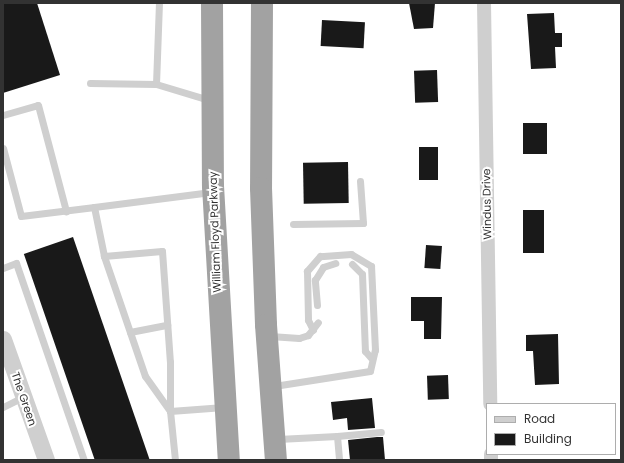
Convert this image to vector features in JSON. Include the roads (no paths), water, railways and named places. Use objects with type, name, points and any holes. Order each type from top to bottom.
[{"type":"highway","name":"William Floyd Parkway","points":[[212,3],[213,192],[224,408],[229,460]]},
{"type":"highway","points":[[262,3],[262,188],[268,336],[275,449]]},
{"type":"street","name":"Windus Drive","points":[[484,3],[490,403]]},
{"type":"street","name":"The Green","points":[[3,339],[46,460]]},
{"type":"lane","points":[[156,84],[158,3]]},
{"type":"lane","points":[[90,83],[156,84],[212,100]]},
{"type":"lane","points":[[3,115],[38,105],[66,211]]},
{"type":"lane","points":[[3,148],[21,216],[213,192]]},
{"type":"lane","points":[[294,224],[363,223],[360,181]]},
{"type":"lane","points":[[94,207],[104,256],[145,376],[170,411]]},
{"type":"lane","points":[[104,256],[162,251],[167,325],[170,411],[175,460]]},
{"type":"lane","points":[[271,387],[370,371],[371,358],[375,350],[371,266],[351,254],[320,256],[307,271],[308,320],[313,330]]},
{"type":"lane","points":[[3,268],[16,263],[84,460]]},
{"type":"lane","points":[[317,305],[315,280],[323,267],[335,263]]},
{"type":"lane","points":[[352,264],[362,274],[365,351],[371,358]]},
{"type":"lane","points":[[268,336],[299,338],[313,330],[318,322]]},
{"type":"lane","points":[[130,332],[167,325]]},
{"type":"lane","points":[[3,407],[23,397]]},
{"type":"lane","points":[[170,411],[224,408]]},
{"type":"lane","points":[[275,449],[337,436],[381,432]]},
{"type":"lane","points":[[337,436],[340,460]]}]
